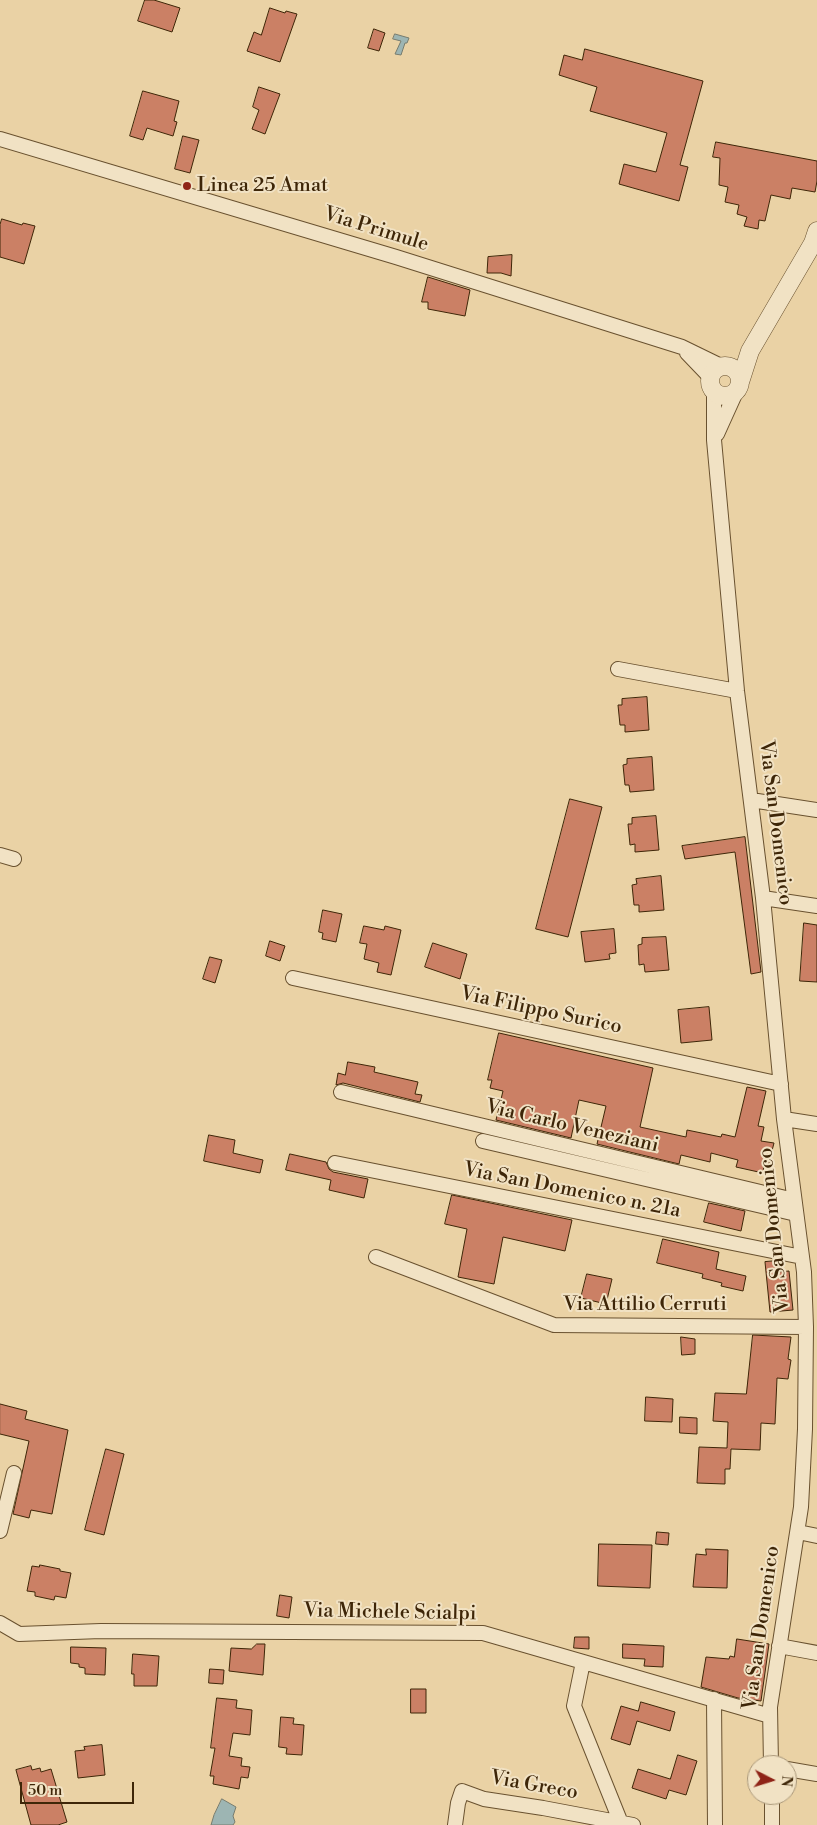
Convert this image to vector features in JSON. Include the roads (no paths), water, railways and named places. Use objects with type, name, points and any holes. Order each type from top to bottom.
[{"type":"street","name":"Via Primule","points":[[0,139],[396,257],[682,347],[718,375]]},
{"type":"street","name":"Via San Domenico","points":[[714,440],[738,387],[750,351],[813,243],[817,231]]},
{"type":"street","name":"Via San Domenico","points":[[750,351],[718,375],[714,440],[737,691],[763,898],[784,1119],[802,1257],[810,1273],[806,1327],[811,1404],[803,1458],[798,1532],[770,1707],[771,1755]]},
{"type":"street","points":[[735,369],[738,373],[738,387],[732,394],[723,396],[718,375],[735,369]]},
{"type":"street","points":[[618,669],[737,691]]},
{"type":"street","points":[[750,800],[817,810]]},
{"type":"street","points":[[0,855],[14,859]]},
{"type":"street","points":[[763,898],[817,906]]},
{"type":"street","name":"Via Filippo Surico","points":[[293,978],[781,1084]]},
{"type":"street","name":"Via Carlo Veneziani","points":[[340,1092],[795,1207]]},
{"type":"street","points":[[784,1119],[817,1124]]},
{"type":"street","points":[[483,1141],[795,1207]]},
{"type":"street","name":"Via San Domenico n. 21a","points":[[335,1163],[802,1257]]},
{"type":"street","name":"Via Attilio Cerruti","points":[[376,1257],[554,1325],[806,1327]]},
{"type":"street","points":[[0,1531],[14,1473]]},
{"type":"street","points":[[798,1532],[817,1536]]},
{"type":"street","name":"Via Michele Scialpi","points":[[0,1623],[19,1634],[101,1631],[483,1633],[770,1716]]},
{"type":"street","points":[[780,1646],[817,1652]]},
{"type":"street","points":[[584,1662],[574,1706],[627,1824]]},
{"type":"street","points":[[714,1699],[716,1825]]},
{"type":"street","points":[[797,1771],[817,1774]]},
{"type":"street","name":"Via Greco","points":[[455,1825],[462,1791],[484,1799],[627,1824]]},
{"type":"street","points":[[772,1805],[772,1825]]},
{"type":"water","points":[[395,34],[409,38],[401,55],[395,54],[401,41],[393,39]]},
{"type":"water","points":[[222,1799],[236,1807],[233,1816],[235,1822],[233,1825],[211,1825],[214,1815]]},
{"type":"place","name":"Linea 25 Amat","points":[[187,186]]}]
